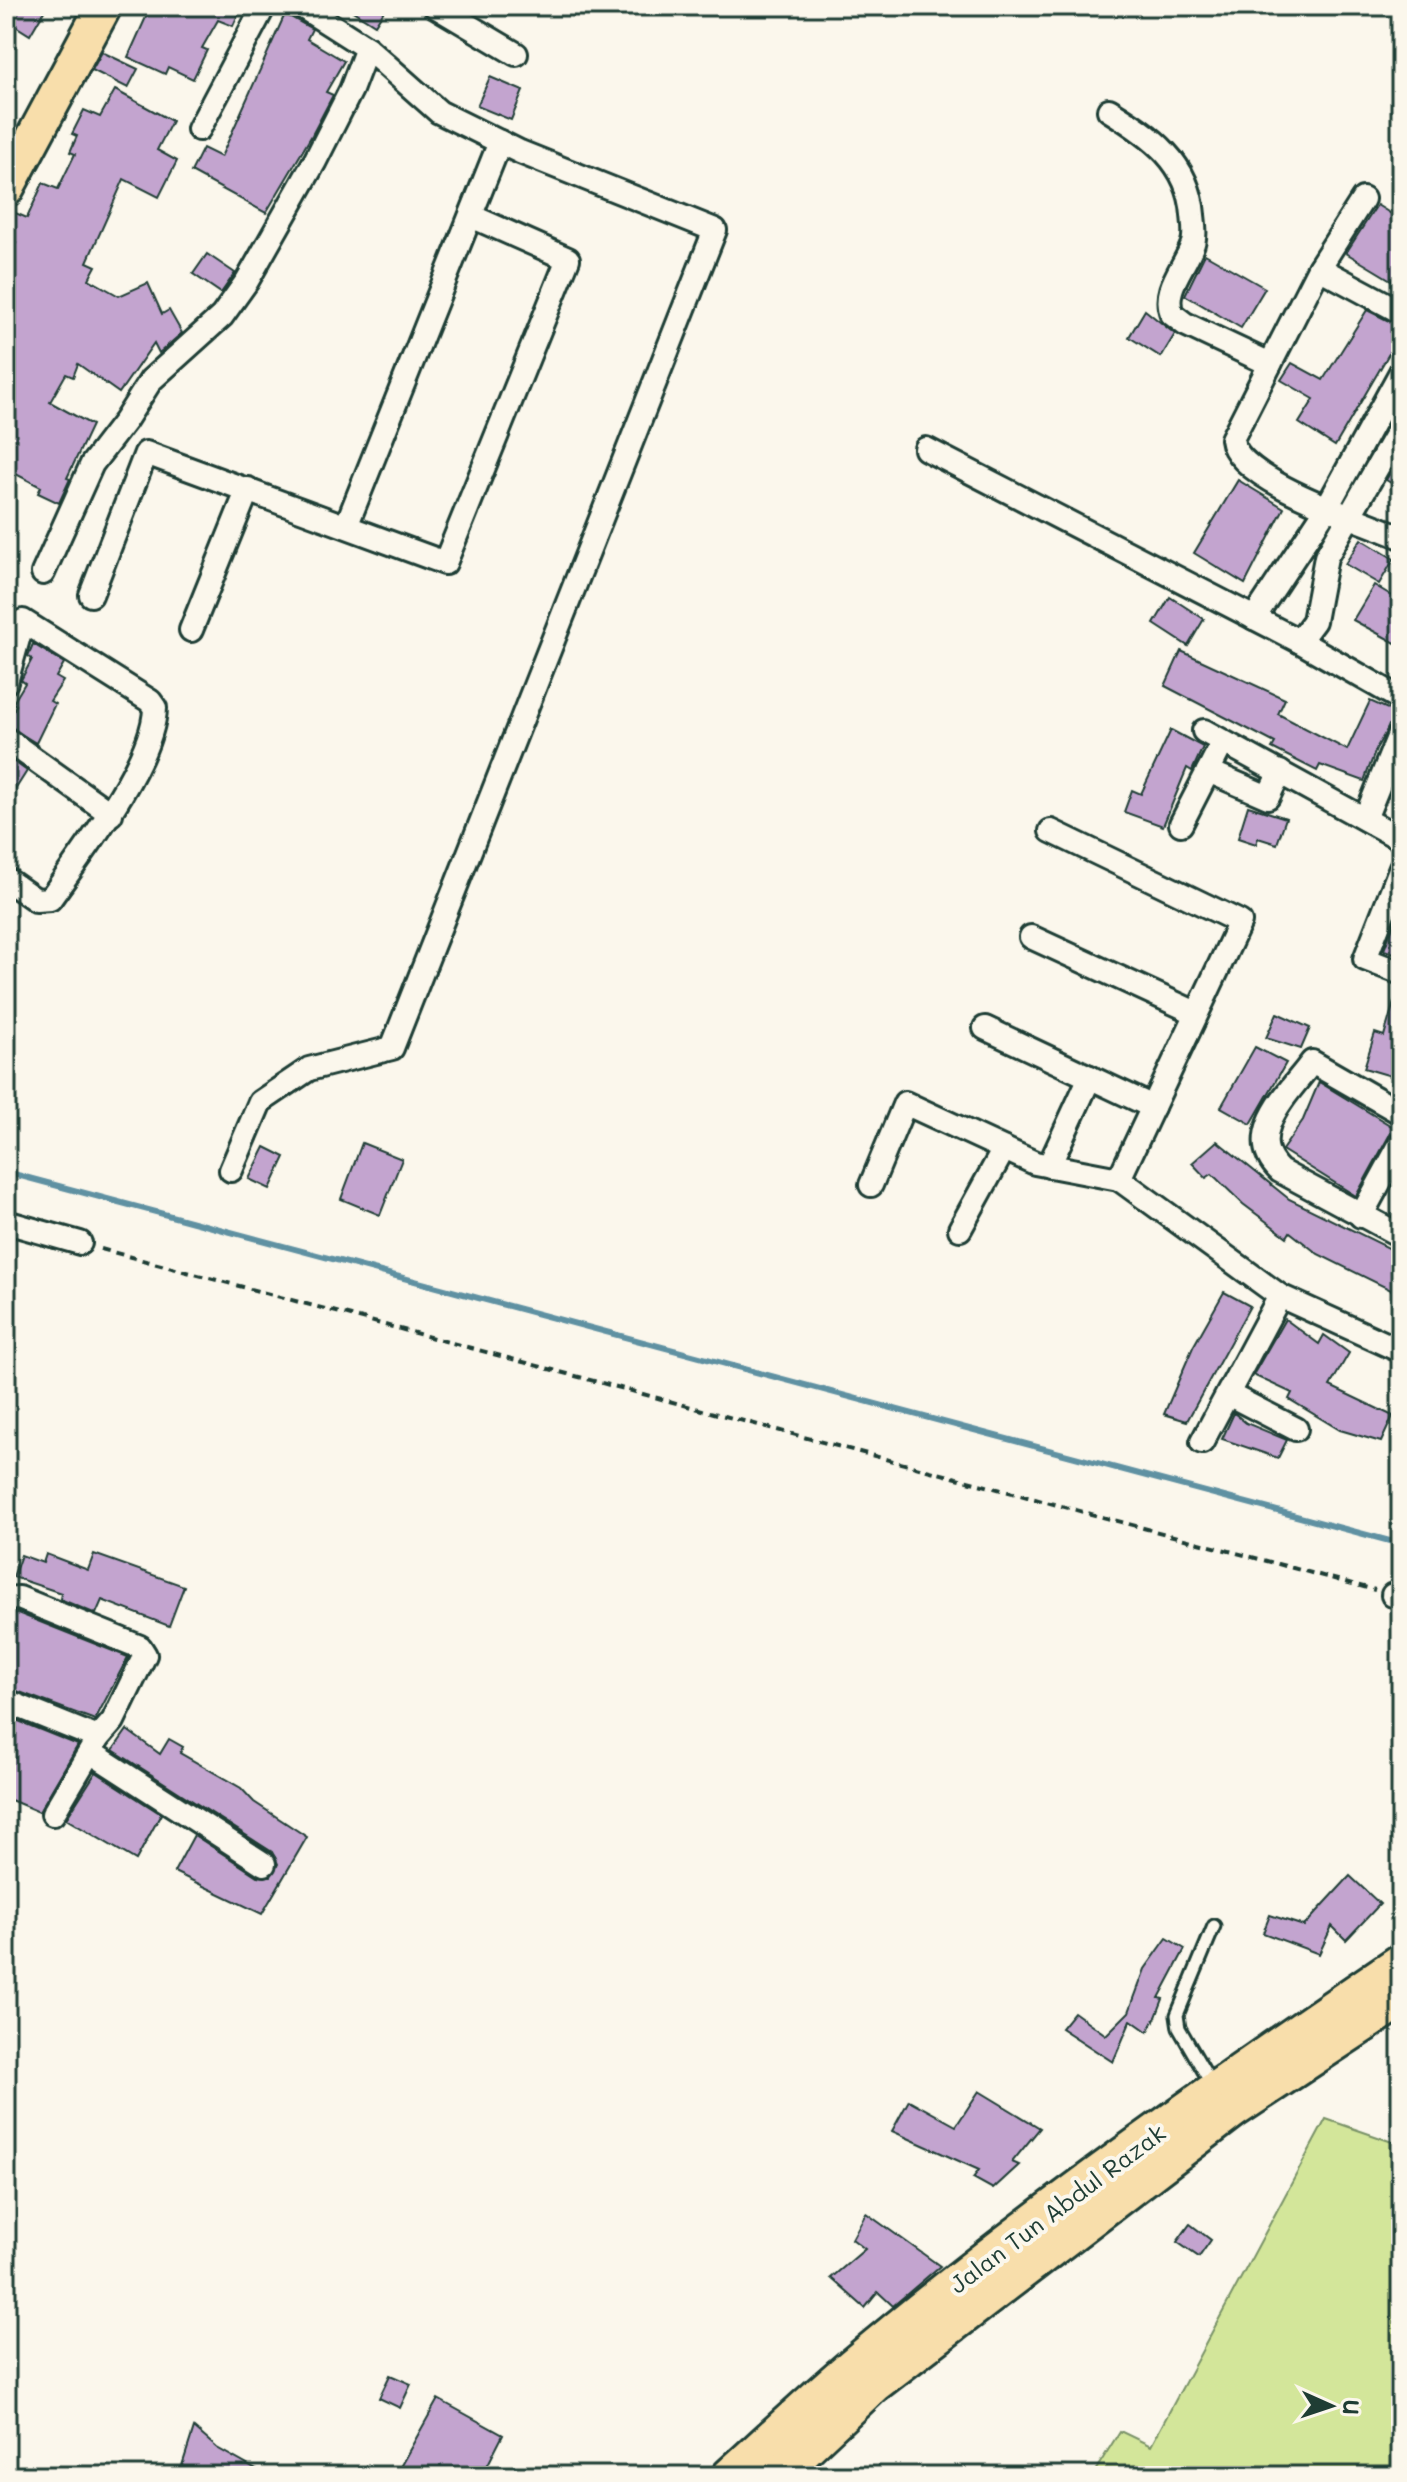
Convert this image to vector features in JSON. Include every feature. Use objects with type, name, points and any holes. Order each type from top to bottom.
[{"type":"main road","points":[[6,189],[104,6]]},
{"type":"main road","name":"Jalan Tun Abdul Razak","points":[[777,2476],[864,2374],[1076,2191],[1215,2089],[1401,1961]]},
{"type":"main road","name":"Jalan Tun Abdul Razak","points":[[729,2476],[864,2374],[1234,2110],[1401,2000]]},
{"type":"street","points":[[199,129],[264,6]]},
{"type":"street","points":[[231,1170],[260,1102],[309,1069],[392,1048],[715,230],[500,142],[439,112],[367,48],[301,6]]},
{"type":"street","points":[[442,8],[516,54]]},
{"type":"street","points":[[43,573],[92,464],[151,380],[222,316],[247,281],[315,161],[351,90],[367,48]]},
{"type":"street","points":[[1109,110],[1158,143],[1186,179],[1192,198],[1194,243],[1169,294],[1172,314],[1185,324],[1270,364]]},
{"type":"street","points":[[347,524],[500,142]]},
{"type":"street","points":[[1363,199],[1319,268],[1232,439],[1233,449],[1239,458],[1336,513],[1401,537]]},
{"type":"street","points":[[91,595],[146,453],[347,524],[445,563],[568,259],[471,216]]},
{"type":"street","points":[[1319,268],[1401,312]]},
{"type":"street","points":[[1299,641],[1314,621],[1336,513],[1401,372]]},
{"type":"street","points":[[1254,618],[1401,426]]},
{"type":"street","points":[[926,449],[1299,641],[1401,699]]},
{"type":"street","points":[[191,630],[248,489]]},
{"type":"street","points":[[6,682],[23,621],[150,701],[155,717],[136,766],[111,814],[48,901],[36,900],[6,879]]},
{"type":"street","points":[[1365,819],[1401,730]]},
{"type":"street","points":[[1181,824],[1208,771],[1214,736],[1401,839]]},
{"type":"street","points":[[6,739],[111,814]]},
{"type":"street","points":[[1208,771],[1268,797],[1280,772]]},
{"type":"street","points":[[1051,831],[1240,922],[1119,1179]]},
{"type":"street","points":[[1401,867],[1365,959],[1401,973]]},
{"type":"street","points":[[1031,937],[1196,1013]]},
{"type":"street","points":[[985,1028],[1153,1107]]},
{"type":"street","points":[[1401,1113],[1312,1062],[1265,1130],[1266,1153],[1280,1171],[1401,1236]]},
{"type":"street","points":[[1049,1166],[1090,1077]]},
{"type":"street","points":[[871,1185],[905,1103],[1004,1149],[1049,1166],[1119,1179],[1280,1296],[1401,1351]]},
{"type":"street","points":[[1361,1216],[1401,1143]]},
{"type":"street","points":[[960,1229],[1004,1149]]},
{"type":"street","points":[[6,1222],[80,1243]]},
{"type":"street","points":[[1202,1442],[1280,1296]]},
{"type":"street","points":[[1228,1394],[1296,1429]]},
{"type":"street","points":[[6,1599],[19,1598],[144,1651],[144,1660],[113,1721],[53,1814]]},
{"type":"street","points":[[6,1701],[95,1745],[264,1864]]},
{"type":"lane","points":[[1214,1926],[1177,2015],[1179,2028],[1215,2089]]},
{"type":"path","points":[[80,1243],[1397,1596]]},
{"type":"green space","points":[[1326,2119],[1401,2145],[1401,2476],[1092,2476],[1120,2431],[1151,2446]]},
{"type":"building","points":[[6,6],[47,6],[30,35],[6,20]]},
{"type":"building","points":[[151,6],[242,6],[233,26],[218,20],[202,48],[207,50],[193,79],[168,67],[165,74],[128,57]]},
{"type":"building","points":[[345,6],[387,6],[375,25]]},
{"type":"building","points":[[285,14],[312,29],[307,39],[344,61],[326,92],[333,95],[266,213],[191,172],[203,148],[221,157]]},
{"type":"building","points":[[102,52],[138,69],[128,88],[92,70]]},
{"type":"building","points":[[490,77],[523,91],[511,120],[477,106]]},
{"type":"building","points":[[115,90],[172,121],[157,150],[177,161],[159,197],[124,179],[87,262],[96,266],[89,279],[119,296],[148,283],[162,314],[169,310],[182,333],[159,353],[154,343],[119,393],[78,364],[73,377],[66,374],[50,402],[92,425],[59,503],[38,493],[41,487],[6,469],[6,256],[16,243],[6,238],[6,209],[27,218],[43,183],[58,189],[75,154],[70,152],[77,136],[72,134],[84,110],[100,117]]},
{"type":"building","points":[[1377,205],[1401,220],[1401,286],[1346,253]]},
{"type":"building","points":[[207,254],[235,273],[221,293],[193,274]]},
{"type":"building","points":[[1205,254],[1265,288],[1241,328],[1185,295]]},
{"type":"building","points":[[1145,310],[1175,334],[1161,357],[1129,337]]},
{"type":"building","points":[[1367,310],[1401,327],[1401,333],[1335,446],[1299,423],[1314,399],[1281,380],[1292,363],[1323,380]]},
{"type":"building","points":[[1401,454],[1401,489],[1386,480]]},
{"type":"building","points":[[1238,480],[1284,508],[1245,584],[1194,553]]},
{"type":"building","points":[[1361,539],[1394,559],[1379,584],[1345,564]]},
{"type":"building","points":[[1374,585],[1401,601],[1401,646],[1353,620]]},
{"type":"building","points":[[1170,597],[1204,619],[1188,646],[1154,624]]},
{"type":"building","points":[[33,644],[64,663],[56,677],[63,681],[50,701],[55,704],[36,743],[6,725],[16,705],[13,703],[25,683],[21,680],[32,659],[28,656]]},
{"type":"building","points":[[1181,651],[1285,699],[1278,714],[1347,750],[1370,701],[1397,713],[1377,747],[1364,781],[1320,765],[1317,771],[1272,748],[1275,743],[1165,686]]},
{"type":"building","points":[[1171,730],[1203,747],[1192,771],[1187,768],[1163,826],[1124,812],[1132,790],[1141,794]]},
{"type":"building","points":[[6,756],[27,771],[6,804]]},
{"type":"building","points":[[1248,806],[1286,818],[1277,844],[1258,838],[1256,844],[1238,838]]},
{"type":"building","points":[[1401,905],[1401,955],[1384,950]]},
{"type":"building","points":[[1397,992],[1401,993],[1401,1079],[1364,1068],[1375,1033],[1384,1036]]},
{"type":"building","points":[[1277,1013],[1310,1028],[1301,1049],[1266,1038]]},
{"type":"building","points":[[1255,1047],[1286,1063],[1251,1124],[1221,1107]]},
{"type":"building","points":[[1319,1082],[1398,1130],[1389,1136],[1356,1196],[1282,1150],[1303,1120]]},
{"type":"building","points":[[1217,1141],[1289,1199],[1401,1254],[1401,1295],[1318,1254],[1290,1232],[1287,1237],[1243,1204],[1212,1174],[1206,1178],[1192,1163]]},
{"type":"building","points":[[362,1143],[402,1159],[380,1215],[341,1199]]},
{"type":"building","points":[[265,1147],[285,1157],[270,1189],[249,1179]]},
{"type":"building","points":[[1224,1292],[1250,1306],[1187,1421],[1164,1414],[1193,1347]]},
{"type":"building","points":[[1285,1319],[1319,1344],[1324,1335],[1349,1353],[1330,1386],[1393,1416],[1381,1442],[1340,1430],[1289,1399],[1292,1393],[1253,1375]]},
{"type":"building","points":[[1234,1413],[1246,1423],[1287,1440],[1278,1458],[1222,1439]]},
{"type":"building","points":[[46,1554],[88,1570],[94,1554],[184,1586],[169,1626],[102,1600],[96,1614],[60,1599],[61,1593],[13,1577],[21,1555],[43,1563]]},
{"type":"building","points":[[15,1612],[128,1657],[95,1720],[6,1687],[6,1637]]},
{"type":"building","points":[[6,1716],[78,1745],[39,1812],[6,1798]]},
{"type":"building","points":[[127,1730],[160,1754],[169,1739],[183,1747],[180,1753],[241,1788],[254,1802],[307,1837],[262,1914],[174,1872],[194,1835],[257,1876],[271,1876],[278,1864],[272,1852],[113,1750]]},
{"type":"building","points":[[96,1772],[161,1814],[136,1860],[66,1819]]},
{"type":"building","points":[[1350,1876],[1380,1904],[1346,1940],[1332,1926],[1319,1954],[1263,1933],[1270,1915],[1304,1926]]},
{"type":"building","points":[[1167,1938],[1185,1949],[1159,1998],[1163,1999],[1156,2017],[1148,2032],[1131,2020],[1113,2062],[1061,2028],[1074,2012],[1106,2035],[1129,2012],[1145,1969]]},
{"type":"building","points":[[979,2091],[1040,2128],[1012,2162],[1019,2165],[993,2189],[973,2178],[979,2170],[892,2131],[909,2100],[956,2126]]},
{"type":"building","points":[[866,2213],[940,2266],[893,2306],[878,2292],[865,2308],[831,2278],[865,2249],[852,2239]]},
{"type":"building","points":[[1190,2224],[1211,2240],[1199,2257],[1177,2242]]},
{"type":"building","points":[[390,2375],[411,2384],[400,2408],[379,2398]]},
{"type":"building","points":[[438,2399],[503,2435],[482,2476],[395,2476]]},
{"type":"building","points":[[194,2428],[217,2448],[267,2476],[189,2476],[181,2469]]},
{"type":"waterway","points":[[6,1172],[1401,1544]]}]
